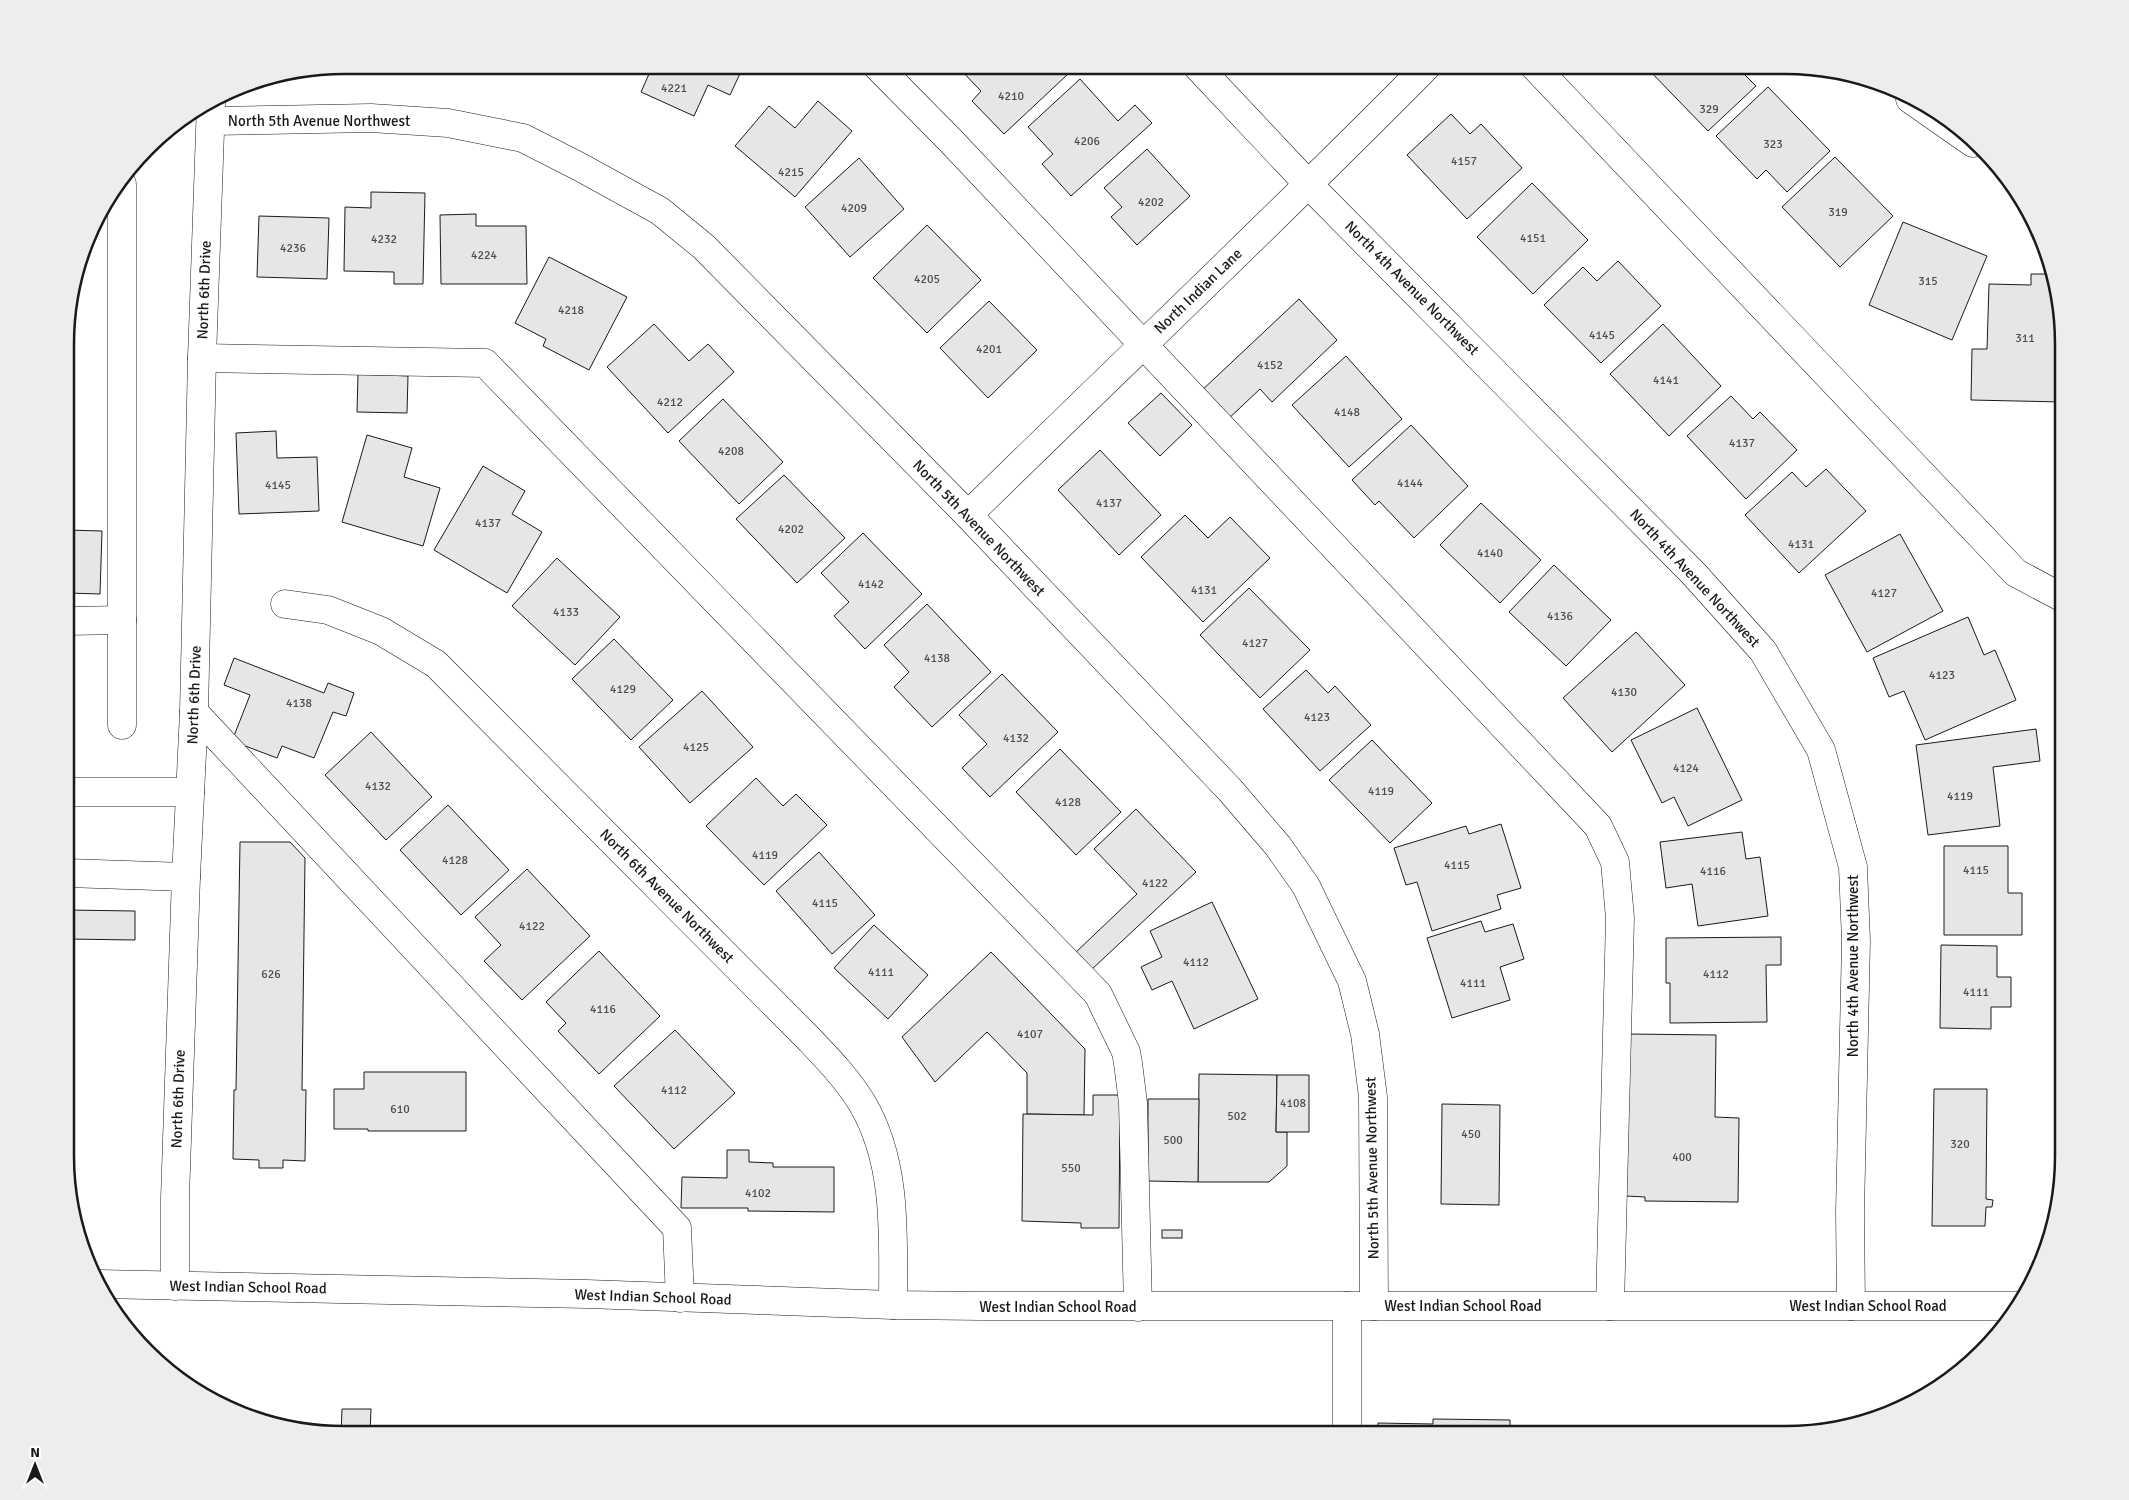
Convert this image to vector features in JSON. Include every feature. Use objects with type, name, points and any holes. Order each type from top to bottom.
[{"type":"street","points":[[885,74],[951,141],[1598,826],[1615,862],[1620,918],[1610,1306]]},
{"type":"street","name":"North 4th Avenue Northwest","points":[[1204,74],[1309,185],[1694,574],[1763,651],[1821,750],[1853,867],[1856,941],[1850,1212],[1851,1306]]},
{"type":"street","name":"North Indian Lane","points":[[968,515],[1142,344],[1309,185],[1419,74]]},
{"type":"street","points":[[1541,74],[2016,573],[2055,594]]},
{"type":"street","name":"North 6th Drive","points":[[175,1286],[175,1198],[186,877],[194,712],[202,358],[211,112]]},
{"type":"street","name":"North 5th Avenue Northwest","points":[[211,112],[448,123],[522,138],[580,167],[660,211],[704,247],[968,515],[1230,790],[1278,846],[1306,886],[1352,981],[1365,1034],[1372,1097],[1374,1306]]},
{"type":"street","points":[[122,190],[122,725]]},
{"type":"street","points":[[202,358],[486,363],[1098,994],[1126,1052],[1128,1063],[1133,1104],[1138,1307]]},
{"type":"street","name":"North 6th Avenue Northwest","points":[[285,604],[328,610],[381,631],[436,664],[838,1070],[862,1104],[883,1150],[893,1213],[893,1305]]},
{"type":"street","points":[[74,621],[122,620]]},
{"type":"street","points":[[194,712],[677,1228],[680,1298]]},
{"type":"street","points":[[74,792],[190,792]]},
{"type":"street","points":[[74,873],[186,877]]},
{"type":"street","name":"West Indian School Road","points":[[107,1284],[568,1294],[893,1305],[1138,1307],[2010,1306]]},
{"type":"street","points":[[1347,1306],[1347,1426]]},
{"type":"building","points":[[649,74],[740,74],[730,95],[708,85],[694,116],[641,92]]},
{"type":"building","points":[[965,74],[1068,74],[1004,134],[972,101],[981,91]]},
{"type":"building","points":[[1653,74],[1744,74],[1756,86],[1708,131]]},
{"type":"building","points":[[1080,79],[1118,121],[1135,105],[1152,123],[1071,196],[1042,164],[1053,154],[1028,127]]},
{"type":"building","points":[[1768,87],[1830,151],[1787,192],[1766,170],[1757,179],[1716,136]]},
{"type":"building","points":[[818,101],[852,131],[795,197],[735,146],[769,106],[795,128]]},
{"type":"building","points":[[1451,114],[1470,134],[1481,124],[1522,168],[1467,219],[1407,155]]},
{"type":"building","points":[[1147,149],[1190,196],[1137,245],[1111,217],[1122,207],[1104,188]]},
{"type":"building","points":[[1835,157],[1893,216],[1840,267],[1782,207]]},
{"type":"building","points":[[859,158],[904,209],[850,257],[805,207]]},
{"type":"building","points":[[1532,183],[1588,240],[1533,294],[1477,237]]},
{"type":"building","points":[[371,192],[425,193],[423,284],[394,284],[394,272],[344,271],[345,207],[371,208]]},
{"type":"building","points":[[476,214],[476,226],[526,226],[527,284],[441,284],[440,215]]},
{"type":"building","points":[[259,216],[329,218],[327,279],[257,277]]},
{"type":"building","points":[[1903,222],[1987,256],[1952,340],[1869,305]]},
{"type":"building","points":[[927,225],[981,280],[927,333],[873,278]]},
{"type":"building","points":[[549,257],[627,297],[589,370],[543,346],[546,339],[515,323]]},
{"type":"building","points":[[1618,261],[1661,306],[1601,363],[1544,305],[1583,267],[1597,281]]},
{"type":"building","points":[[2031,274],[2046,274],[2055,327],[2055,402],[1971,400],[1972,349],[1987,349],[1989,284],[2031,285]]},
{"type":"building","points":[[1299,299],[1337,340],[1272,402],[1260,389],[1225,422],[1199,393]]},
{"type":"building","points":[[989,301],[1037,350],[988,398],[940,348]]},
{"type":"building","points":[[654,324],[689,361],[708,344],[734,372],[668,433],[607,367]]},
{"type":"building","points":[[1663,324],[1721,386],[1669,436],[1610,374]]},
{"type":"building","points":[[1346,356],[1402,419],[1349,467],[1292,405]]},
{"type":"building","points":[[358,374],[408,376],[407,413],[357,412]]},
{"type":"building","points":[[1161,393],[1192,425],[1160,456],[1128,423]]},
{"type":"building","points":[[1731,396],[1753,419],[1760,412],[1797,450],[1746,499],[1687,436]]},
{"type":"building","points":[[723,399],[783,462],[739,504],[679,441]]},
{"type":"building","points":[[1411,425],[1468,486],[1414,538],[1379,501],[1375,505],[1352,480]]},
{"type":"building","points":[[276,431],[277,458],[317,457],[319,511],[239,514],[236,433]]},
{"type":"building","points":[[367,435],[412,448],[404,477],[440,488],[423,546],[342,522]]},
{"type":"building","points":[[1100,450],[1161,515],[1119,555],[1058,490]]},
{"type":"building","points":[[483,466],[525,491],[512,514],[542,532],[507,593],[434,550]]},
{"type":"building","points":[[1826,469],[1866,511],[1799,573],[1745,515],[1792,472],[1806,487]]},
{"type":"building","points":[[784,475],[845,538],[797,583],[736,519]]},
{"type":"building","points":[[1481,503],[1541,560],[1500,603],[1440,545]]},
{"type":"building","points":[[1185,515],[1208,538],[1230,517],[1270,558],[1203,622],[1141,557]]},
{"type":"building","points":[[74,530],[102,531],[100,594],[74,593]]},
{"type":"building","points":[[863,533],[922,594],[865,649],[834,616],[849,602],[821,573]]},
{"type":"building","points":[[1900,534],[1943,611],[1867,652],[1825,575]]},
{"type":"building","points":[[557,558],[620,617],[575,665],[512,606]]},
{"type":"building","points":[[1554,565],[1611,620],[1566,666],[1509,612]]},
{"type":"building","points":[[1249,588],[1310,650],[1260,698],[1200,635]]},
{"type":"building","points":[[927,604],[991,672],[932,727],[894,687],[909,672],[884,645]]},
{"type":"building","points":[[1968,617],[1984,655],[1995,650],[2016,700],[1925,740],[1904,691],[1889,697],[1873,658]]},
{"type":"building","points":[[1636,632],[1685,685],[1612,752],[1563,698]]},
{"type":"building","points":[[614,639],[673,700],[631,740],[572,679]]},
{"type":"building","points":[[234,658],[324,693],[328,683],[354,693],[346,716],[333,712],[314,758],[282,746],[277,758],[232,741],[250,695],[224,685]]},
{"type":"building","points":[[1306,670],[1328,693],[1335,686],[1371,725],[1320,771],[1263,709]]},
{"type":"building","points":[[1002,674],[1058,732],[990,797],[962,768],[987,744],[959,715]]},
{"type":"building","points":[[702,691],[753,747],[690,803],[639,747]]},
{"type":"building","points":[[1697,708],[1742,800],[1688,826],[1674,797],[1662,803],[1631,740]]},
{"type":"building","points":[[2036,729],[2040,761],[1993,767],[2000,826],[1928,835],[1916,745]]},
{"type":"building","points":[[371,732],[432,797],[386,840],[325,775]]},
{"type":"building","points":[[1372,740],[1432,803],[1390,843],[1329,780]]},
{"type":"building","points":[[1060,749],[1121,812],[1076,855],[1016,792]]},
{"type":"building","points":[[756,778],[783,806],[796,794],[827,825],[764,885],[706,826]]},
{"type":"building","points":[[448,805],[509,870],[461,915],[400,850]]},
{"type":"building","points":[[1136,809],[1196,872],[1090,971],[1074,954],[1137,894],[1094,849]]},
{"type":"building","points":[[1501,824],[1521,888],[1497,895],[1501,909],[1432,931],[1417,882],[1406,885],[1394,848],[1466,826],[1469,834]]},
{"type":"building","points":[[1742,832],[1746,859],[1760,857],[1768,916],[1698,926],[1692,884],[1666,888],[1660,842]]},
{"type":"building","points":[[240,842],[290,842],[305,858],[302,1090],[306,1090],[305,1161],[283,1160],[283,1168],[259,1168],[259,1160],[233,1159]]},
{"type":"building","points":[[1944,846],[2008,846],[2008,893],[2022,893],[2022,935],[1944,935]]},
{"type":"building","points":[[819,852],[875,915],[832,954],[776,891]]},
{"type":"building","points":[[527,869],[590,936],[522,1000],[484,961],[501,945],[475,917]]},
{"type":"building","points":[[1212,902],[1258,999],[1194,1029],[1172,981],[1152,990],[1141,967],[1162,957],[1150,931]]},
{"type":"building","points":[[74,910],[135,911],[135,940],[74,939]]},
{"type":"building","points":[[1481,921],[1485,932],[1513,924],[1524,959],[1500,967],[1510,1000],[1452,1018],[1427,938]]},
{"type":"building","points":[[874,925],[928,975],[888,1019],[834,968]]},
{"type":"building","points":[[1781,937],[1781,965],[1766,965],[1767,1022],[1670,1023],[1670,983],[1666,983],[1666,938]]},
{"type":"building","points":[[1941,945],[1997,946],[1997,977],[2011,977],[2011,1007],[1991,1007],[1991,1029],[1940,1028]]},
{"type":"building","points":[[599,951],[660,1016],[599,1074],[558,1031],[566,1023],[546,1002]]},
{"type":"building","points":[[991,952],[1085,1049],[1084,1115],[1027,1114],[1027,1073],[987,1032],[935,1082],[902,1037]]},
{"type":"building","points":[[675,1030],[735,1093],[674,1149],[614,1086]]},
{"type":"building","points":[[1628,1034],[1716,1035],[1715,1117],[1739,1118],[1738,1202],[1645,1201],[1645,1197],[1626,1196]]},
{"type":"building","points":[[364,1072],[466,1072],[466,1131],[334,1129],[334,1089],[364,1089]]},
{"type":"building","points":[[1199,1074],[1277,1075],[1276,1132],[1287,1132],[1287,1166],[1269,1182],[1198,1182]]},
{"type":"building","points":[[1277,1075],[1309,1075],[1309,1132],[1276,1132]]},
{"type":"building","points":[[1934,1089],[1987,1089],[1986,1199],[1993,1200],[1992,1207],[1986,1207],[1985,1226],[1932,1226]]},
{"type":"building","points":[[1093,1095],[1120,1095],[1119,1228],[1081,1228],[1081,1223],[1022,1221],[1023,1114],[1093,1115]]},
{"type":"building","points":[[1148,1099],[1199,1099],[1198,1182],[1148,1181]]},
{"type":"building","points":[[1442,1104],[1500,1105],[1499,1205],[1441,1204]]},
{"type":"building","points":[[727,1150],[749,1150],[749,1162],[773,1163],[773,1167],[834,1167],[834,1212],[748,1211],[748,1208],[681,1208],[682,1177],[727,1178]]},
{"type":"building","points":[[1162,1230],[1182,1230],[1182,1238],[1162,1238]]},
{"type":"building","points":[[342,1409],[371,1409],[370,1426],[341,1426]]},
{"type":"building","points":[[1433,1419],[1510,1420],[1510,1426],[1378,1426],[1378,1423],[1433,1424]]}]
